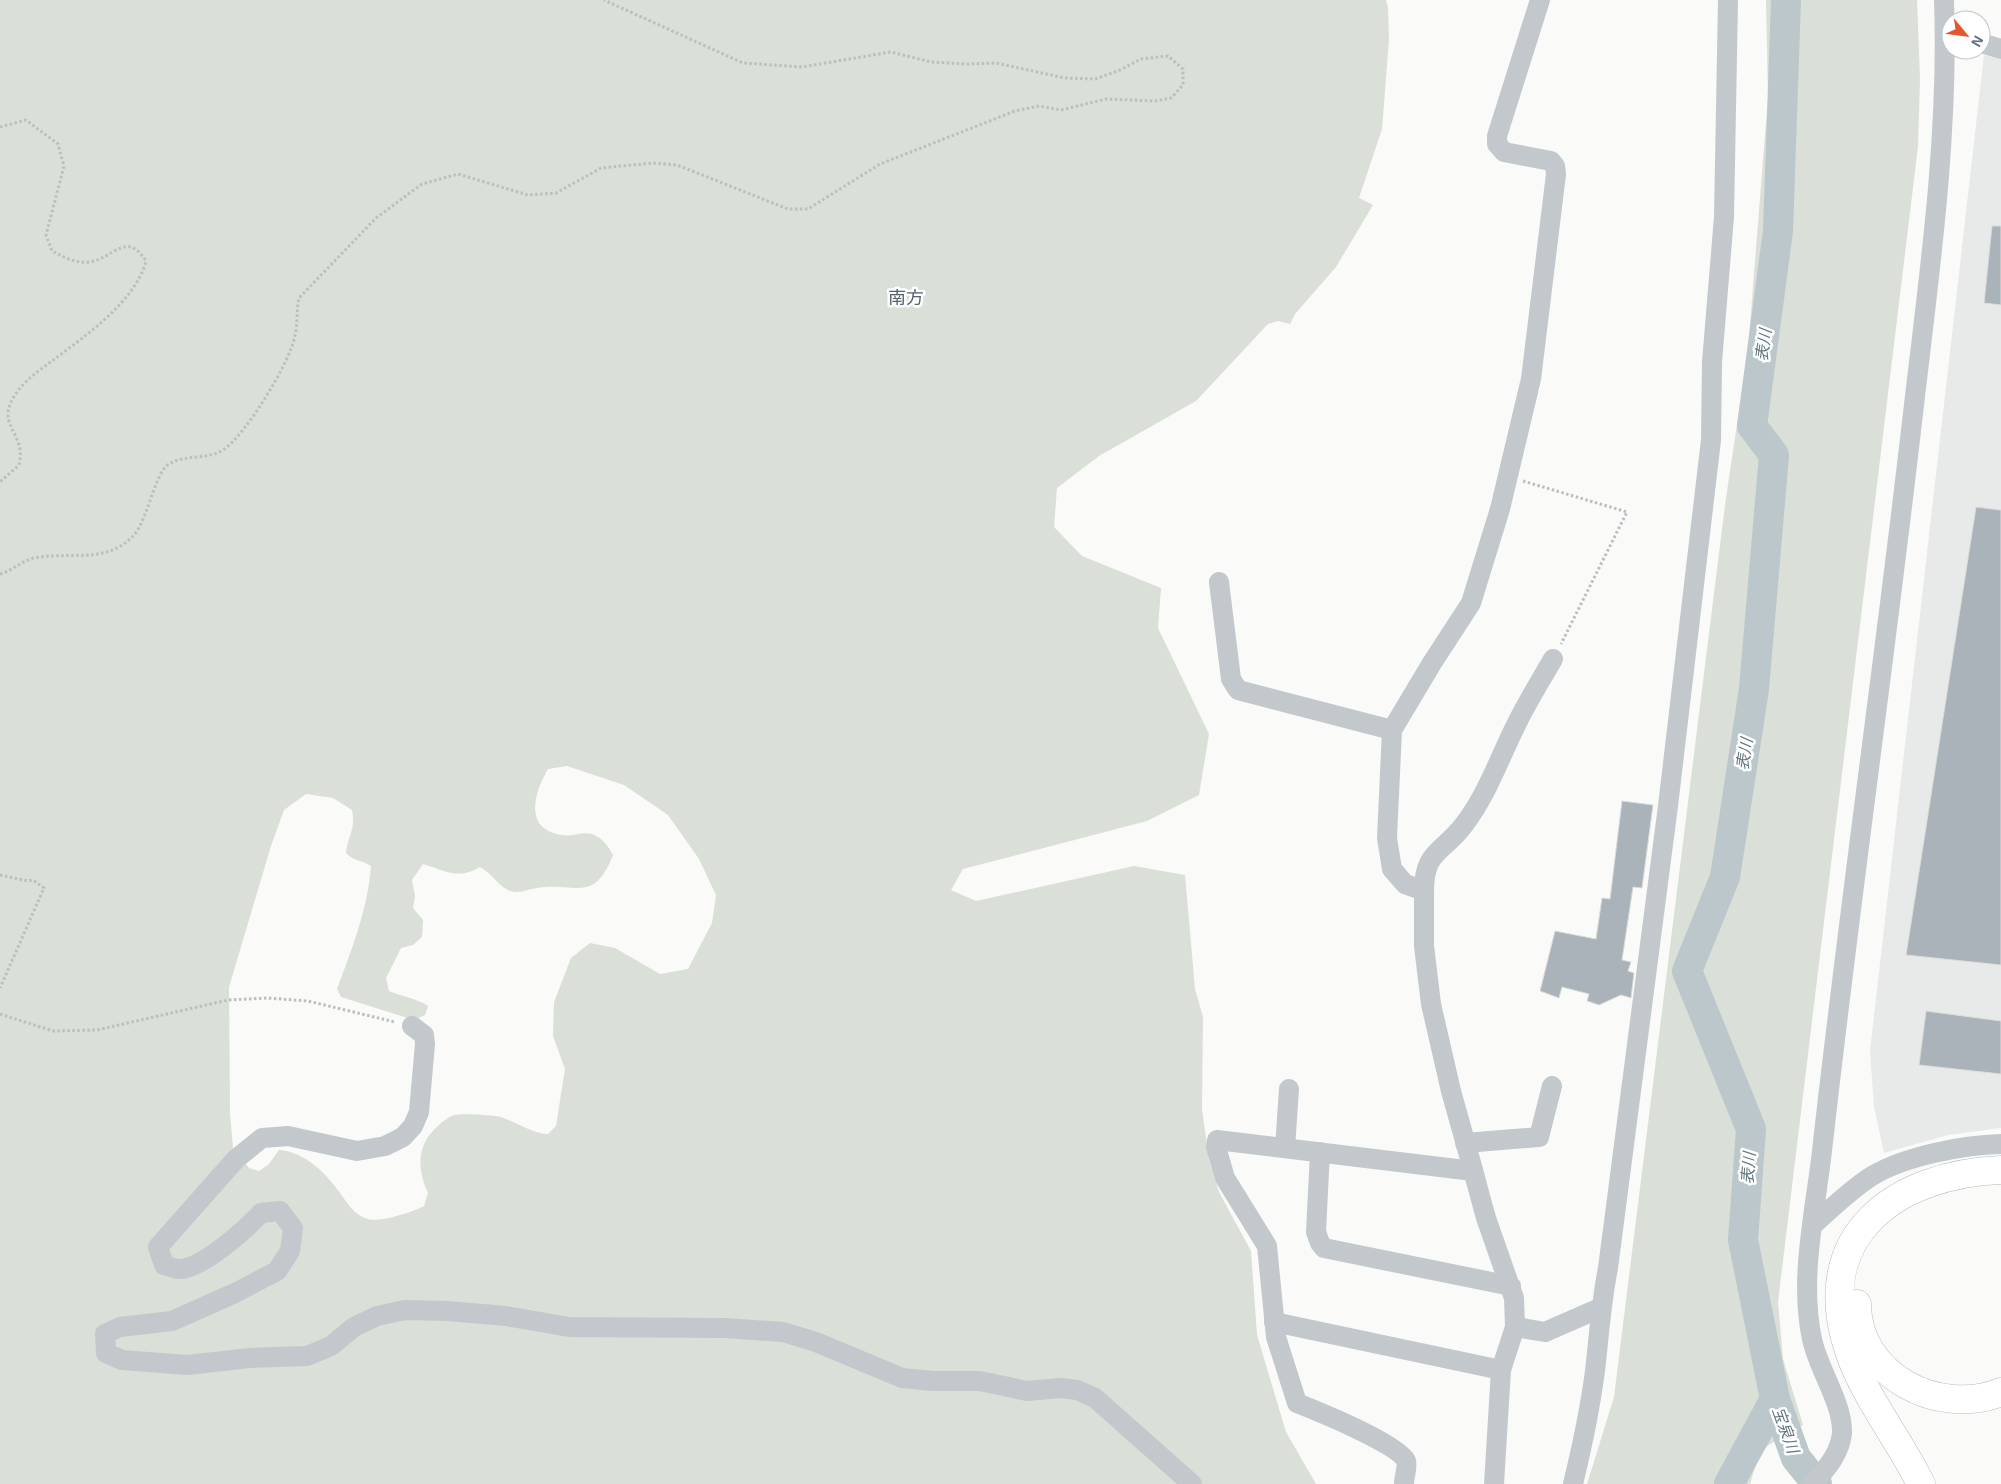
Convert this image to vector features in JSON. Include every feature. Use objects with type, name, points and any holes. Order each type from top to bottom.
[{"type":"highway","points":[[1921,1484],[1864,1384],[1850,1352],[1842,1327],[1840,1304],[1841,1279],[1847,1252],[1862,1227],[1883,1206],[1920,1186],[1971,1171],[2001,1170]]},
{"type":"highway","points":[[2001,1185],[1953,1192],[1925,1202],[1899,1217],[1878,1236],[1864,1261],[1857,1307],[1862,1330],[1877,1360],[1896,1379],[1913,1390],[1935,1397],[1960,1400],[1990,1396],[2001,1392]]},
{"type":"street","points":[[1424,891],[1405,884],[1392,870],[1387,838],[1392,730],[1432,663],[1471,604],[1508,476],[1531,379],[1556,174],[1555,166],[1551,161],[1504,152],[1498,144],[1497,136],[1540,0]]},
{"type":"street","points":[[1573,1484],[1585,1435],[1595,1370],[1600,1308],[1608,1268],[1637,1035],[1648,966],[1711,440],[1712,362],[1724,217],[1728,0]]},
{"type":"street","points":[[1813,1484],[1830,1464],[1840,1445],[1842,1426],[1836,1404],[1819,1365],[1812,1339],[1807,1281],[1832,1054],[1893,586],[1942,156],[1947,60]]},
{"type":"street","points":[[1219,582],[1231,679],[1238,690],[1392,730]]},
{"type":"street","points":[[1494,1484],[1501,1370],[1515,1327],[1514,1298],[1486,1218],[1451,1091],[1431,1004],[1424,946],[1424,876],[1429,860],[1453,838],[1480,800],[1499,764],[1516,725],[1553,658]]},
{"type":"street","points":[[412,1026],[424,1035],[425,1044],[419,1112],[413,1126],[403,1137],[385,1146],[357,1151],[288,1136],[262,1138],[236,1159],[158,1247],[164,1265],[178,1270],[197,1266],[213,1252],[240,1235],[261,1213],[280,1211],[292,1228],[290,1251],[277,1271],[235,1293],[172,1321],[120,1327],[104,1334],[106,1353],[122,1360],[187,1365],[250,1358],[308,1356],[331,1346],[354,1327],[377,1316],[405,1310],[506,1316],[569,1327],[724,1328],[783,1332],[816,1342],[902,1378],[933,1381],[980,1381],[1027,1391],[1061,1388],[1077,1390],[1095,1398],[1192,1484]]},
{"type":"street","points":[[1465,1143],[1539,1137],[1552,1086]]},
{"type":"street","points":[[1285,1148],[1289,1089]]},
{"type":"street","points":[[1404,1484],[1407,1465],[1402,1455],[1352,1426],[1297,1403],[1276,1337],[1267,1246],[1225,1178],[1216,1147],[1217,1140],[1473,1171]]},
{"type":"street","points":[[1813,1225],[1858,1186],[1891,1167],[1943,1153],[2001,1144]]},
{"type":"street","points":[[1320,1152],[1316,1232],[1324,1248],[1511,1286]]},
{"type":"street","points":[[1515,1327],[1545,1332],[1600,1308]]},
{"type":"street","points":[[1274,1322],[1501,1370]]},
{"type":"path","points":[[0,574],[32,559],[60,554],[80,557],[100,554],[118,547],[134,535],[145,516],[161,474],[168,464],[188,457],[209,456],[223,450],[254,417],[290,354],[296,335],[296,311],[299,298],[376,218],[422,184],[458,174],[528,195],[556,193],[601,168],[652,163],[677,165],[788,209],[808,209],[880,164],[1015,111],[1039,106],[1060,110],[1106,99],[1155,101],[1171,98],[1183,85],[1183,69],[1168,56],[1141,59],[1095,80],[1065,78],[996,63],[931,62],[890,52],[802,67],[743,63],[604,0]]},
{"type":"path","points":[[0,127],[26,120],[58,144],[64,166],[46,235],[52,251],[68,260],[89,262],[110,255],[119,247],[130,246],[140,251],[146,260],[143,274],[123,301],[77,342],[34,374],[17,391],[9,408],[7,420],[16,436],[21,451],[19,465],[0,482]]},
{"type":"path","points":[[1508,476],[1627,512],[1553,658]]},
{"type":"path","points":[[0,875],[32,880],[44,888],[0,988]]},
{"type":"path","points":[[0,1014],[53,1030],[97,1030],[228,1000],[267,998],[308,1001],[412,1026]]},
{"type":"shaded area","points":[[0,0],[1386,0],[1389,40],[1382,129],[1359,198],[1373,205],[1336,267],[1295,314],[1290,324],[1278,321],[1268,324],[1196,401],[1099,456],[1057,488],[1054,527],[1082,556],[1161,588],[1158,628],[1209,734],[1199,795],[1147,821],[963,869],[951,890],[976,901],[1134,866],[1185,875],[1195,989],[1203,1017],[1202,1109],[1209,1160],[1219,1192],[1251,1251],[1257,1335],[1286,1432],[1316,1484],[0,1484]],"holes":[[[567,766],[624,785],[668,815],[699,859],[716,895],[712,923],[688,969],[660,974],[615,948],[590,943],[571,958],[554,1002],[553,1036],[565,1069],[556,1126],[548,1134],[530,1130],[497,1116],[464,1114],[450,1117],[430,1134],[424,1144],[421,1172],[428,1193],[424,1206],[404,1214],[380,1220],[368,1219],[355,1212],[334,1185],[314,1164],[297,1155],[279,1150],[269,1164],[259,1171],[249,1168],[233,1148],[230,1114],[229,987],[271,846],[284,810],[306,794],[333,798],[352,810],[352,827],[346,853],[352,858],[371,866],[363,913],[354,944],[337,989],[341,997],[414,1020],[425,1015],[428,1006],[389,991],[386,978],[401,948],[413,945],[422,937],[423,920],[413,908],[415,896],[412,880],[423,864],[458,874],[480,867],[503,887],[514,892],[551,887],[582,888],[591,885],[599,880],[613,855],[607,845],[592,834],[562,835],[541,826],[535,809],[539,789],[548,769]]]},
{"type":"shaded area","points":[[1766,0],[1917,0],[1920,79],[1918,146],[1778,1302],[1783,1359],[1803,1425],[1767,1446],[1758,1457],[1750,1484],[1587,1484],[1614,1397],[1725,505],[1748,350],[1768,97]]},
{"type":"shaded area","points":[[1991,57],[2001,59],[2001,1128],[1948,1135],[1884,1153],[1874,1107],[1870,1051],[1983,60],[1991,60]]},
{"type":"building","points":[[1992,226],[2001,226],[2001,305],[1984,303]]},
{"type":"building","points":[[1976,507],[2001,510],[2001,965],[1906,955]]},
{"type":"building","points":[[1622,801],[1653,805],[1642,888],[1633,887],[1622,960],[1631,962],[1628,971],[1634,973],[1631,998],[1621,995],[1599,1005],[1587,1001],[1589,994],[1562,987],[1559,998],[1540,991],[1555,931],[1596,939],[1602,898],[1610,899]]},
{"type":"building","points":[[1926,1011],[2001,1021],[2001,1074],[1919,1065]]},
{"type":"waterway","name":"表川","points":[[1786,0],[1778,231],[1752,426],[1774,455],[1754,689],[1725,877],[1687,971],[1751,1129],[1743,1240],[1775,1399],[1796,1458],[1817,1484]]},
{"type":"waterway","name":"表川","points":[[1729,1484],[1775,1399]]},
{"type":"district","name":"南方","points":[[906,298]]},
{"type":"water label","name":"宝泉川","points":[[1786,1430]]}]
